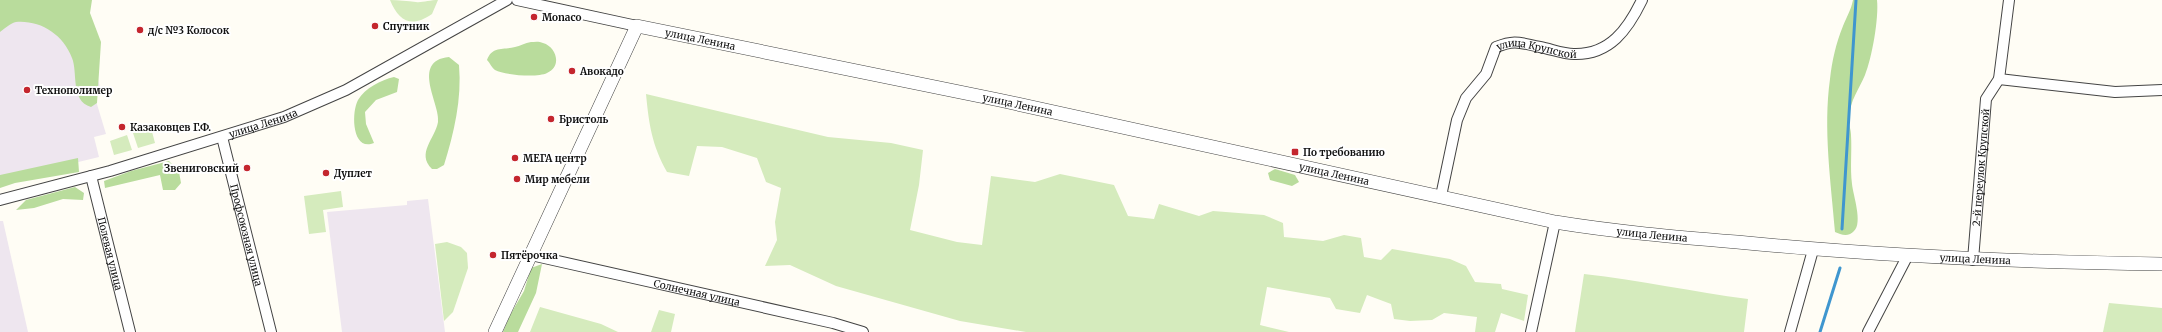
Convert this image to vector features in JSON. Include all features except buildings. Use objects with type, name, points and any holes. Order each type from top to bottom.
[{"type":"street","name":"улица Ленина","points":[[0,200],[91,176],[222,138],[284,117],[346,90],[507,0]]},
{"type":"street","name":"улица Ленина","points":[[517,0],[985,97],[1555,222],[1608,230],[1813,250],[1973,260],[2162,264]]},
{"type":"street","name":"улица Крупской","points":[[1441,196],[1457,120],[1466,98],[1486,74],[1496,47],[1511,41],[1574,54],[1599,50],[1613,42],[1621,34],[1632,21],[1642,0]]},
{"type":"street","name":"2-й переулок Крупской","points":[[1973,260],[1986,99],[1999,79],[2009,0]]},
{"type":"street","points":[[495,332],[637,26]]},
{"type":"street","points":[[1999,79],[2115,92],[2162,90]]},
{"type":"street","name":"Профсоюзная улица","points":[[222,138],[272,332]]},
{"type":"street","name":"Полевая улица","points":[[91,176],[130,332]]},
{"type":"street","points":[[1531,332],[1555,222]]},
{"type":"street","points":[[1790,332],[1813,250]]},
{"type":"street","name":"Солнечная улица","points":[[531,255],[833,323],[863,332]]},
{"type":"street","points":[[1868,332],[1908,255]]},
{"type":"shaded area","points":[[0,5],[84,17],[100,88],[93,91],[106,134],[94,137],[99,157],[0,181]]},
{"type":"shaded area","points":[[428,199],[445,332],[342,332],[327,212],[407,205],[407,201]]},
{"type":"shaded area","points":[[0,221],[3,221],[28,332],[0,332]]},
{"type":"green space","points":[[0,0],[92,0],[90,13],[101,42],[97,103],[91,107],[84,104],[80,99],[77,93],[72,58],[63,42],[50,30],[34,23],[16,22],[0,32]]},
{"type":"green space","points":[[390,0],[418,2],[438,0],[432,14],[418,21],[412,22],[402,18]]},
{"type":"green space","points":[[1853,0],[1877,0],[1877,8],[1876,27],[1870,59],[1850,111],[1851,178],[1858,222],[1857,227],[1852,233],[1845,235],[1835,232],[1828,156],[1827,117],[1833,59],[1838,39]]},
{"type":"green space","points":[[531,42],[541,42],[548,45],[552,49],[556,57],[556,62],[552,70],[542,75],[529,76],[500,72],[495,70],[487,60],[492,52],[498,49],[515,47]]},
{"type":"green space","points":[[449,57],[459,65],[460,78],[458,103],[451,141],[444,165],[437,169],[432,169],[428,163],[426,152],[438,122],[438,114],[430,85],[429,75],[431,66],[437,60]]},
{"type":"green space","points":[[394,77],[399,79],[397,92],[376,100],[365,112],[366,124],[374,143],[367,144],[361,142],[357,137],[354,122],[354,113],[358,100],[374,85]]},
{"type":"green space","points":[[646,94],[828,137],[891,143],[923,150],[919,185],[910,230],[957,242],[982,245],[991,176],[1035,182],[1060,174],[1114,185],[1128,216],[1154,219],[1159,204],[1199,216],[1213,211],[1264,215],[1283,223],[1284,237],[1323,241],[1344,235],[1361,238],[1364,257],[1381,260],[1392,249],[1450,259],[1466,266],[1475,282],[1501,284],[1502,289],[1528,295],[1524,321],[1501,313],[1495,332],[1475,332],[1477,317],[1444,313],[1432,320],[1410,321],[1394,319],[1391,304],[1367,295],[1360,313],[1336,309],[1330,298],[1267,287],[1260,325],[1289,332],[1026,332],[960,321],[836,286],[790,265],[765,266],[777,240],[775,222],[781,188],[766,182],[757,158],[722,147],[697,146],[689,176],[667,172],[658,153],[652,134]]},
{"type":"green space","points":[[151,128],[155,143],[138,148],[133,133]]},
{"type":"green space","points":[[127,135],[132,150],[114,155],[110,141]]},
{"type":"green space","points":[[78,158],[79,172],[15,183],[0,188],[0,175]]},
{"type":"green space","points":[[169,161],[179,172],[181,183],[175,190],[163,190],[160,175],[105,188],[104,181],[131,171]]},
{"type":"green space","points":[[1275,169],[1295,175],[1299,182],[1292,186],[1270,180],[1268,173]]},
{"type":"green space","points":[[75,187],[84,193],[83,200],[63,199],[34,208],[16,210],[26,200]]},
{"type":"green space","points":[[341,191],[343,207],[323,210],[326,232],[309,234],[304,196]]},
{"type":"green space","points":[[447,242],[461,247],[467,253],[468,268],[453,312],[444,321],[435,244]]},
{"type":"green space","points":[[542,264],[536,293],[518,332],[503,332],[510,315],[524,291],[531,268]]},
{"type":"green space","points":[[1584,274],[1626,279],[1748,299],[1744,332],[1575,332]]},
{"type":"green space","points":[[2109,303],[2162,308],[2162,332],[2103,332]]},
{"type":"green space","points":[[540,307],[601,324],[618,332],[530,332]]},
{"type":"green space","points":[[659,310],[675,314],[671,332],[651,332]]},
{"type":"waterway","points":[[1842,229],[1856,0]]},
{"type":"waterway","points":[[1820,332],[1840,268]]},
{"type":"place","name":"Monaco","points":[[534,17]]},
{"type":"place","name":"Спутник","points":[[375,26]]},
{"type":"place","name":"д/с №3 Колосок","points":[[140,30]]},
{"type":"place","name":"Авокадо","points":[[572,71]]},
{"type":"place","name":"Технополимер","points":[[27,90]]},
{"type":"place","name":"Бристоль","points":[[551,119]]},
{"type":"place","name":"Казаковцев Г.Ф.","points":[[122,127]]},
{"type":"place","name":"По требованию","points":[[1295,152]]},
{"type":"place","name":"МЕГА центр","points":[[515,158]]},
{"type":"place","name":"Звениговский","points":[[247,168]]},
{"type":"place","name":"Дуплет","points":[[326,173]]},
{"type":"place","name":"Мир мебели","points":[[517,179]]},
{"type":"place","name":"Пятёрочка","points":[[493,255]]}]
